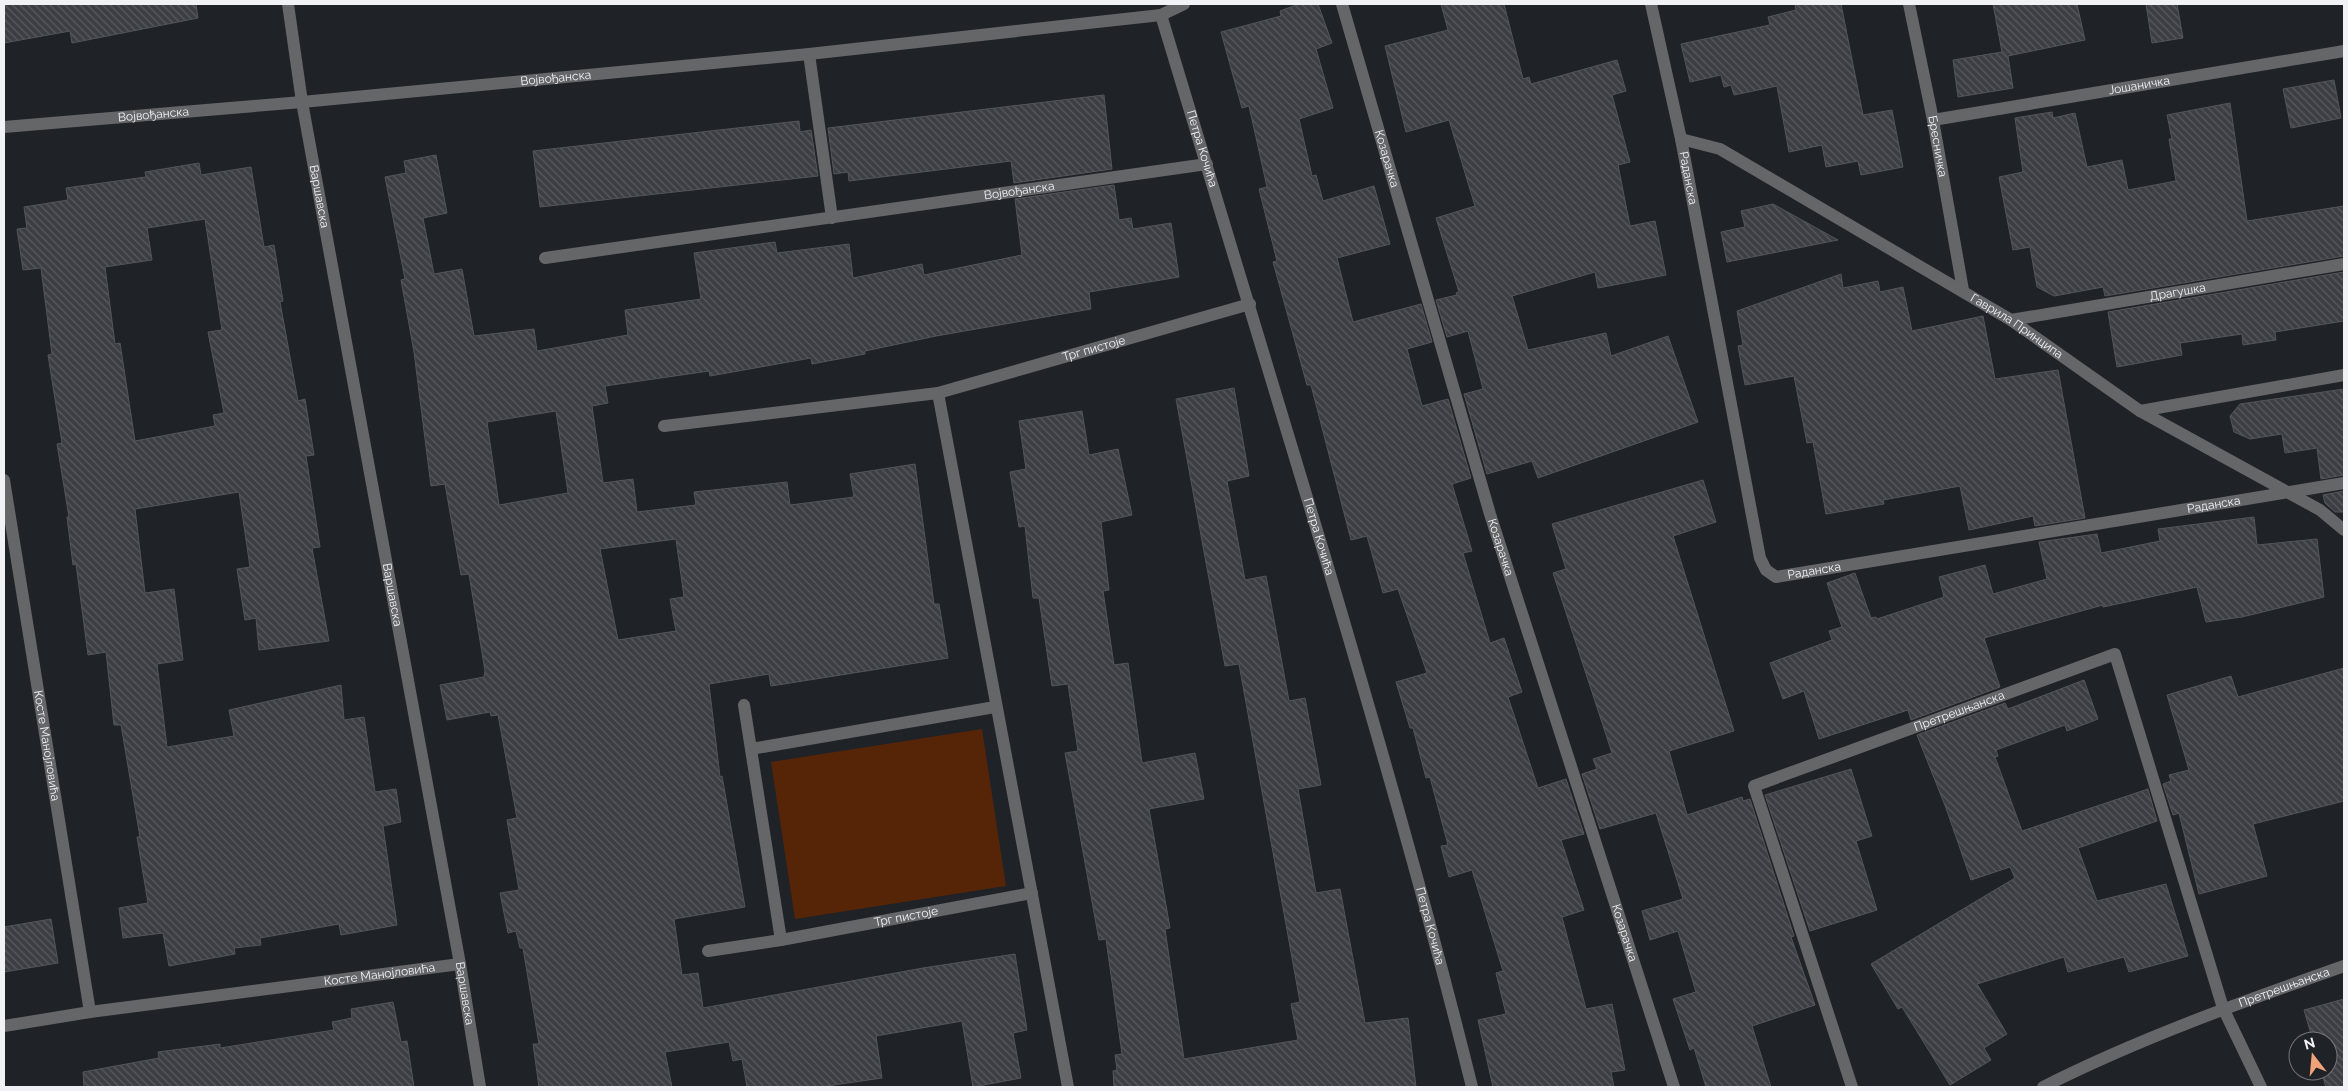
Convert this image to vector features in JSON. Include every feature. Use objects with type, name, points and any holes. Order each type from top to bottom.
[{"type":"street","points":[[288,4],[302,102]]},
{"type":"street","points":[[1161,14],[1184,4]]},
{"type":"street","name":"Козарачка","points":[[1342,4],[1490,514],[1674,1087]]},
{"type":"street","name":"Раданска","points":[[1652,4],[1681,139],[1760,558],[1766,570],[1776,577],[2344,483]]},
{"type":"street","name":"Бресничка","points":[[1909,4],[1933,120],[1963,290]]},
{"type":"street","name":"Војвођанска","points":[[4,127],[302,102],[809,54],[1161,14]]},
{"type":"street","name":"Петра Кочића","points":[[1161,14],[1250,304],[1388,772],[1439,953],[1472,1087]]},
{"type":"street","name":"Јошаничка","points":[[1933,120],[2344,51]]},
{"type":"street","points":[[809,54],[832,218]]},
{"type":"street","name":"Варшавска","points":[[302,102],[460,964],[480,1087]]},
{"type":"street","name":"Гаврила Принципа","points":[[1681,139],[1720,149],[1963,290],[2012,320],[2140,411],[2285,493],[2320,510],[2344,530]]},
{"type":"street","name":"Војвођанска","points":[[546,258],[1207,164]]},
{"type":"street","name":"Драгушка","points":[[2012,320],[2344,264]]},
{"type":"street","name":"Трг пистоје","points":[[664,426],[938,393],[1250,304]]},
{"type":"street","points":[[2140,411],[2344,375]]},
{"type":"street","points":[[938,393],[995,707],[1068,1087]]},
{"type":"street","name":"Косте Манојловића","points":[[4,480],[90,1012]]},
{"type":"street","name":"Претрешњанска","points":[[1852,1087],[1754,786],[2116,654],[2223,1008],[2262,1087]]},
{"type":"street","points":[[744,705],[781,940]]},
{"type":"street","points":[[750,749],[995,707]]},
{"type":"street","name":"Трг пистоје","points":[[708,951],[781,940],[1032,893]]},
{"type":"street","name":"Косте Манојловића","points":[[4,1026],[90,1012],[460,964]]},
{"type":"street","name":"Претрешњанска","points":[[2043,1087],[2102,1057],[2223,1008],[2344,966]]},
{"type":"shaded area","points":[[982,729],[1006,886],[795,919],[771,762]]},
{"type":"building","points":[[4,4],[196,4],[198,18],[72,43],[70,31],[4,43]]},
{"type":"building","points":[[1299,4],[1318,4],[1332,43],[1316,49],[1333,108],[1299,119],[1312,176],[1316,175],[1323,201],[1374,186],[1390,244],[1337,258],[1353,322],[1421,304],[1432,342],[1407,349],[1422,406],[1448,399],[1471,478],[1452,484],[1472,551],[1463,553],[1490,643],[1504,638],[1522,692],[1508,697],[1538,788],[1566,779],[1584,834],[1561,840],[1584,910],[1562,917],[1586,1009],[1612,1004],[1625,1070],[1611,1072],[1614,1087],[1493,1087],[1478,1020],[1506,1014],[1496,973],[1503,971],[1472,870],[1449,877],[1441,846],[1448,845],[1430,777],[1426,778],[1413,728],[1410,728],[1396,682],[1427,673],[1398,589],[1383,593],[1367,536],[1351,540],[1311,385],[1307,385],[1273,262],[1277,261],[1259,189],[1267,187],[1249,106],[1242,108],[1221,32],[1281,16],[1280,11]]},
{"type":"building","points":[[1441,4],[1504,4],[1523,79],[1529,77],[1531,84],[1617,60],[1626,91],[1612,95],[1630,162],[1618,165],[1630,226],[1655,221],[1666,275],[1598,288],[1595,272],[1512,296],[1528,350],[1606,333],[1611,356],[1668,336],[1698,422],[1538,478],[1532,461],[1487,474],[1464,394],[1483,389],[1468,331],[1447,337],[1436,300],[1457,295],[1456,293],[1459,292],[1436,218],[1475,206],[1449,120],[1406,132],[1385,46],[1448,30]]},
{"type":"building","points":[[1795,4],[1841,4],[1863,115],[1892,110],[1903,167],[1861,175],[1858,161],[1826,167],[1822,145],[1789,152],[1777,86],[1734,95],[1731,85],[1724,87],[1721,75],[1690,82],[1681,44],[1770,25],[1768,17],[1796,10]]},
{"type":"building","points":[[1993,4],[2077,4],[2085,40],[2008,56],[2013,88],[1958,97],[1953,60],[2002,52]]},
{"type":"building","points":[[2146,4],[2177,4],[2183,38],[2152,43]]},
{"type":"building","points":[[2334,80],[2341,118],[2291,128],[2283,89]]},
{"type":"building","points":[[1104,95],[1112,169],[1014,183],[1011,161],[849,181],[848,172],[834,174],[828,128]]},
{"type":"building","points":[[2230,103],[2247,221],[2344,206],[2344,256],[2105,296],[2103,287],[2054,296],[2037,287],[2030,247],[2013,250],[1999,177],[2023,172],[2015,118],[2052,112],[2053,118],[2075,113],[2087,167],[2122,160],[2128,190],[2176,181],[2169,139],[2172,139],[2167,115]]},
{"type":"building","points":[[799,121],[800,132],[811,130],[818,176],[540,207],[533,151]]},
{"type":"building","points":[[436,155],[447,213],[423,218],[434,274],[462,269],[474,336],[534,329],[537,351],[628,335],[625,310],[701,299],[694,253],[775,242],[777,253],[849,244],[853,278],[922,264],[924,275],[1022,255],[1015,199],[1114,185],[1119,220],[1131,218],[1133,229],[1171,223],[1179,277],[1089,292],[1091,309],[936,336],[865,351],[865,354],[812,364],[811,358],[710,376],[709,371],[605,386],[608,403],[592,406],[603,483],[633,479],[637,512],[696,505],[694,492],[787,482],[790,505],[854,497],[850,474],[915,464],[934,604],[939,604],[948,658],[771,686],[769,674],[709,684],[720,777],[722,776],[745,907],[674,919],[682,975],[698,973],[703,1008],[923,968],[1015,954],[1027,1030],[1013,1033],[1021,1078],[973,1087],[962,1021],[876,1036],[882,1078],[820,1087],[747,1087],[742,1059],[733,1061],[729,1042],[665,1052],[672,1087],[539,1087],[533,1044],[539,1044],[523,948],[520,948],[516,931],[508,933],[500,893],[519,890],[507,820],[517,818],[498,715],[491,716],[490,712],[447,720],[440,685],[484,677],[485,671],[469,574],[461,575],[445,484],[431,486],[414,352],[401,280],[405,279],[385,177],[406,173],[404,161]],"holes":[[[556,411],[568,493],[499,505],[487,422]],[[676,539],[684,597],[670,599],[676,631],[618,640],[600,549]]]},
{"type":"building","points":[[199,163],[201,175],[251,167],[264,247],[274,245],[283,301],[280,302],[298,401],[305,399],[314,455],[306,456],[320,547],[312,548],[329,641],[259,650],[256,618],[245,620],[237,569],[250,567],[239,492],[135,509],[145,593],[174,589],[183,660],[157,664],[167,747],[234,736],[229,710],[341,685],[344,720],[364,717],[375,792],[396,789],[401,822],[383,826],[397,925],[341,935],[339,924],[260,938],[261,945],[234,948],[235,954],[169,966],[163,933],[123,938],[119,908],[148,903],[137,837],[140,837],[121,725],[114,725],[106,652],[88,655],[76,564],[73,565],[67,517],[69,517],[57,444],[62,443],[48,355],[52,354],[41,268],[23,270],[17,229],[27,228],[24,207],[68,200],[66,188],[146,177],[145,172]],"holes":[[[205,219],[222,330],[208,332],[224,413],[213,415],[215,426],[135,441],[120,343],[115,344],[105,267],[152,260],[147,228]]]},
{"type":"building","points":[[1773,204],[1838,240],[1727,262],[1721,232],[1745,227],[1741,211]]},
{"type":"building","points":[[2344,272],[2344,321],[2275,332],[2276,340],[2243,345],[2242,334],[2180,343],[2182,355],[2117,367],[2108,312]]},
{"type":"building","points":[[1841,274],[1843,288],[1878,281],[1880,292],[1903,287],[1912,331],[1983,316],[1995,379],[2058,370],[2085,518],[2035,526],[2033,516],[1969,530],[1960,486],[1883,500],[1884,504],[1826,514],[1813,442],[1807,443],[1794,376],[1745,385],[1738,346],[1743,345],[1737,311]]},
{"type":"building","points":[[1234,388],[1249,476],[1227,481],[1245,580],[1266,576],[1289,701],[1305,698],[1321,785],[1298,789],[1316,893],[1340,889],[1365,1023],[1408,1018],[1416,1087],[1114,1087],[1113,1071],[1117,1070],[1115,1055],[1122,1054],[1106,939],[1099,940],[1065,753],[1078,751],[1068,684],[1052,686],[1039,598],[1033,598],[1025,526],[1019,527],[1010,472],[1026,469],[1019,421],[1082,411],[1089,455],[1118,449],[1132,515],[1101,522],[1109,590],[1103,591],[1114,665],[1128,663],[1142,763],[1195,753],[1204,799],[1149,809],[1170,928],[1165,929],[1184,1059],[1298,1040],[1291,1004],[1300,1002],[1239,664],[1225,666],[1176,399]]},
{"type":"building","points":[[2344,389],[2344,475],[2321,479],[2317,448],[2285,453],[2282,434],[2250,439],[2234,432],[2230,416],[2240,404]]},
{"type":"building","points":[[1703,480],[1716,522],[1673,536],[1734,731],[1669,751],[1687,815],[1742,797],[1743,801],[1750,799],[1794,936],[1791,937],[1815,1005],[1752,1026],[1771,1087],[1706,1087],[1694,1048],[1690,1050],[1673,999],[1696,992],[1678,931],[1650,940],[1642,911],[1683,899],[1656,813],[1600,829],[1582,774],[1597,769],[1593,759],[1612,753],[1553,573],[1566,569],[1552,524]]},
{"type":"building","points":[[2344,491],[2344,512],[2335,512],[2325,503],[2323,495]]},
{"type":"building","points":[[2254,517],[2257,545],[2317,539],[2324,597],[2242,617],[2206,622],[2197,587],[2103,607],[2103,605],[1984,638],[2000,687],[1911,720],[1908,710],[1819,739],[1804,691],[1783,699],[1770,663],[1832,640],[1829,631],[1842,627],[1827,583],[1855,573],[1871,618],[1876,617],[1877,619],[1944,597],[1939,577],[1985,565],[1993,594],[2047,579],[2039,542],[2097,534],[2101,553],[2160,541],[2158,529]]},
{"type":"building","points":[[2344,668],[2344,801],[2253,824],[2267,876],[2199,894],[2179,813],[2173,815],[2163,784],[2171,781],[2169,775],[2189,770],[2167,695],[2231,676],[2238,697]]},
{"type":"building","points":[[2084,680],[2098,719],[2067,731],[2065,725],[1996,750],[1998,756],[1995,757],[2022,831],[2148,789],[2157,821],[2078,848],[2097,901],[2166,884],[2188,956],[2129,972],[2124,957],[2068,972],[2064,957],[1977,984],[2007,1034],[1984,1048],[1991,1060],[1950,1085],[1902,1007],[1898,1009],[1871,964],[2015,878],[2010,867],[1971,880],[1946,808],[1917,735],[2005,703],[2008,709]]},
{"type":"building","points":[[1851,769],[1872,836],[1856,841],[1877,910],[1810,931],[1765,795]]},
{"type":"building","points":[[51,919],[58,963],[4,972],[4,927]]},
{"type":"building","points":[[2344,999],[2344,1087],[2326,1087],[2324,1081],[2338,1081],[2338,1031],[2310,1031],[2304,1010]]},
{"type":"building","points":[[393,1002],[401,1042],[407,1041],[414,1087],[84,1087],[83,1072],[159,1058],[158,1052],[220,1044],[220,1048],[334,1030],[332,1022],[352,1018],[351,1009]]}]
